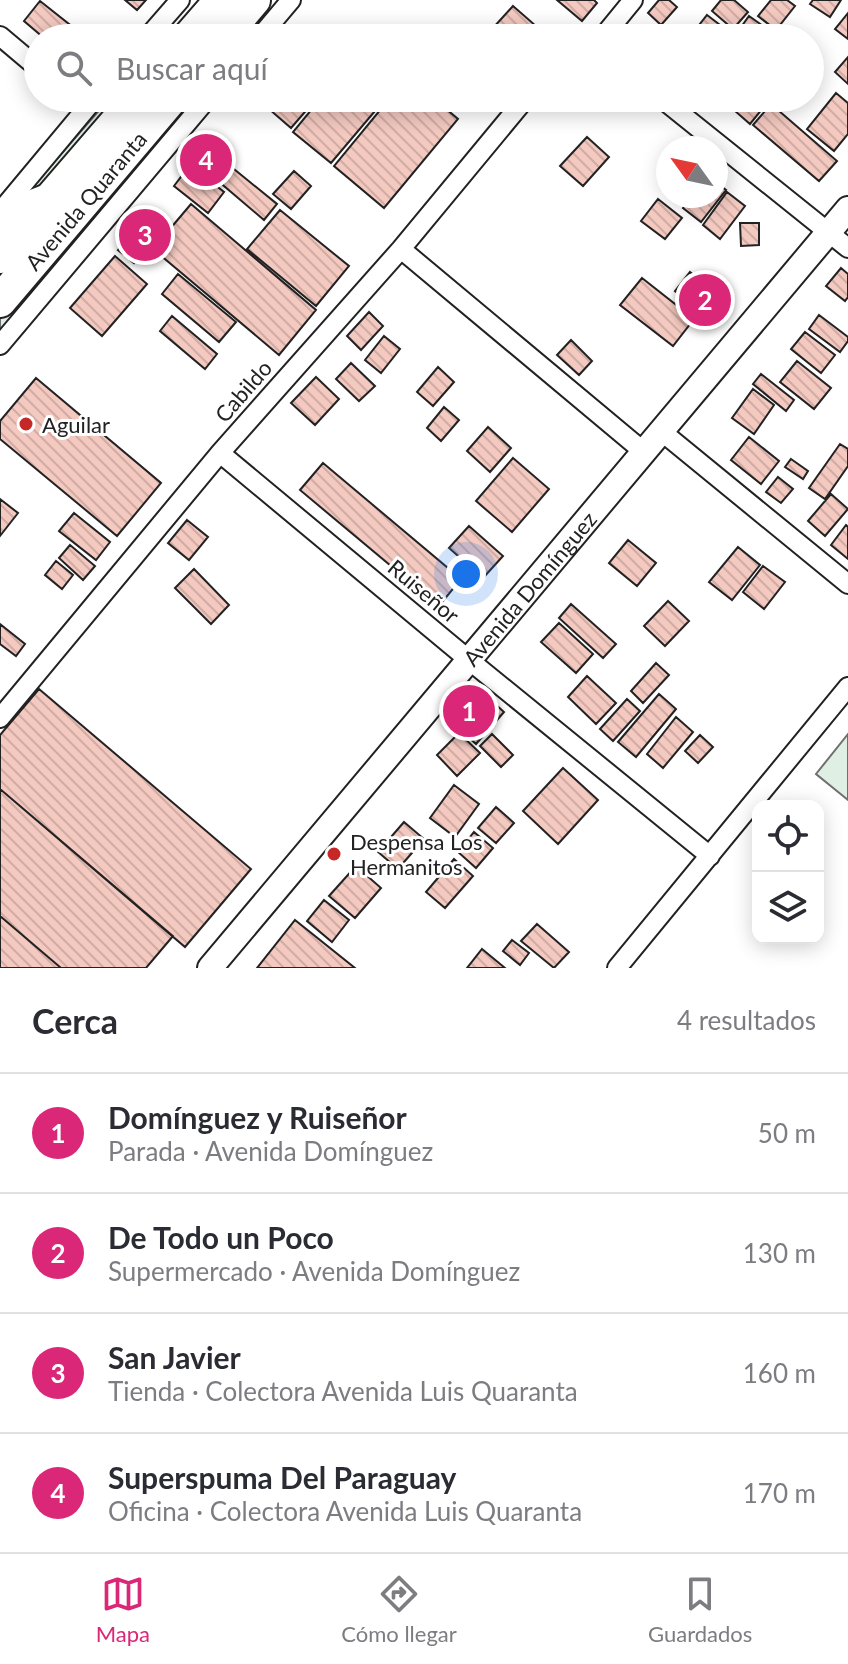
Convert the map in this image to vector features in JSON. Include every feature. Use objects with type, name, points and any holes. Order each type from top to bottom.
[{"type":"highway","points":[[200,24],[221,0]]},
{"type":"highway","points":[[234,24],[254,0]]},
{"type":"highway","name":"Avenida Quaranta","points":[[0,257],[125,112]]},
{"type":"highway","name":"Avenida Quaranta","points":[[0,301],[160,112]]},
{"type":"highway","points":[[0,219],[49,200]]},
{"type":"main road","name":"Avenida Domínguez","points":[[210,968],[848,209]]},
{"type":"street","points":[[159,24],[180,0]]},
{"type":"street","points":[[271,24],[291,0]]},
{"type":"street","points":[[613,24],[633,0]]},
{"type":"street","points":[[0,36],[24,56]]},
{"type":"street","points":[[0,212],[77,112]]},
{"type":"street","points":[[0,345],[196,112]]},
{"type":"street","name":"Cabildo","points":[[0,718],[220,453],[401,249],[514,112]]},
{"type":"street","points":[[678,112],[848,248]]},
{"type":"street","points":[[401,249],[644,452]]},
{"type":"street","points":[[661,431],[848,584]]},
{"type":"street","name":"Ruiseñor","points":[[220,453],[710,856]]},
{"type":"street","points":[[617,968],[848,687]]},
{"type":"green space","points":[[98,112],[113,112],[40,195],[19,202]]},
{"type":"green space","points":[[172,112],[188,112],[0,335],[0,317]]},
{"type":"green space","points":[[848,734],[848,800],[816,774]]},
{"type":"building","points":[[125,0],[146,0],[137,10]]},
{"type":"building","points":[[557,0],[594,0],[597,3],[582,21]]},
{"type":"building","points":[[659,0],[669,0],[677,7],[662,24],[648,13]]},
{"type":"building","points":[[721,0],[734,0],[748,12],[737,24],[727,24],[712,11]]},
{"type":"building","points":[[771,0],[787,0],[795,6],[781,24],[768,24],[758,16]]},
{"type":"building","points":[[813,0],[841,0],[830,17],[810,4]]},
{"type":"building","points":[[40,1],[69,24],[28,24],[24,21]]},
{"type":"building","points":[[513,6],[534,24],[497,24]]},
{"type":"building","points":[[848,13],[848,39],[835,29]]},
{"type":"building","points":[[707,15],[719,24],[700,24]]},
{"type":"building","points":[[749,16],[760,24],[743,24]]},
{"type":"building","points":[[848,57],[848,84],[835,72]]},
{"type":"building","points":[[836,93],[848,103],[848,134],[834,151],[807,129],[824,112]]},
{"type":"building","points":[[272,112],[305,112],[291,128]]},
{"type":"building","points":[[309,112],[374,112],[331,163],[293,132]]},
{"type":"building","points":[[378,112],[450,112],[458,119],[384,208],[334,166]]},
{"type":"building","points":[[736,112],[760,112],[750,124]]},
{"type":"building","points":[[764,112],[780,112],[837,161],[819,181],[753,125]]},
{"type":"building","points":[[587,137],[609,157],[583,186],[560,166]]},
{"type":"building","points":[[190,165],[224,192],[208,213],[174,186]]},
{"type":"building","points":[[229,165],[277,204],[264,220],[217,180]]},
{"type":"building","points":[[294,171],[311,186],[291,209],[273,194]]},
{"type":"building","points":[[728,193],[745,206],[720,239],[703,225],[715,208],[728,208]]},
{"type":"building","points":[[656,202],[656,208],[669,208],[682,218],[665,239],[641,221]]},
{"type":"building","points":[[191,204],[316,310],[279,355],[153,249]]},
{"type":"building","points":[[683,208],[712,208],[701,222]]},
{"type":"building","points":[[280,210],[349,266],[316,306],[247,249]]},
{"type":"building","points":[[740,223],[759,223],[759,245],[741,246]]},
{"type":"building","points":[[140,224],[156,238],[134,263],[118,250]]},
{"type":"building","points":[[115,256],[147,284],[102,336],[70,308]]},
{"type":"building","points":[[841,268],[848,274],[848,297],[845,301],[826,286]]},
{"type":"building","points":[[690,272],[717,293],[702,313],[675,291]]},
{"type":"building","points":[[178,274],[236,322],[219,342],[162,294]]},
{"type":"building","points":[[642,278],[694,319],[673,346],[620,305]]},
{"type":"building","points":[[369,312],[383,326],[361,350],[347,336]]},
{"type":"building","points":[[819,315],[848,337],[840,352],[809,329]]},
{"type":"building","points":[[172,316],[217,354],[205,369],[160,331]]},
{"type":"building","points":[[805,332],[835,355],[821,373],[791,349]]},
{"type":"building","points":[[384,336],[400,349],[381,373],[365,360]]},
{"type":"building","points":[[571,340],[592,361],[579,375],[557,355]]},
{"type":"building","points":[[797,361],[831,388],[814,409],[780,382]]},
{"type":"building","points":[[351,363],[375,386],[359,401],[336,379]]},
{"type":"building","points":[[438,367],[454,382],[433,406],[417,392]]},
{"type":"building","points":[[761,374],[794,400],[786,411],[753,384]]},
{"type":"building","points":[[316,377],[339,399],[315,425],[291,403]]},
{"type":"building","points":[[36,378],[161,483],[117,536],[0,439],[0,421]]},
{"type":"building","points":[[753,389],[774,405],[754,434],[732,418]]},
{"type":"building","points":[[444,407],[459,420],[441,441],[427,428]]},
{"type":"building","points":[[488,427],[511,448],[490,472],[467,451]]},
{"type":"building","points":[[749,437],[779,461],[761,484],[731,460]]},
{"type":"building","points":[[840,444],[848,449],[848,466],[825,499],[809,488]]},
{"type":"building","points":[[513,458],[549,489],[512,532],[476,501]]},
{"type":"building","points":[[791,459],[808,471],[803,479],[785,467]]},
{"type":"building","points":[[323,463],[461,579],[439,606],[300,490]]},
{"type":"building","points":[[778,477],[793,489],[781,503],[766,492]]},
{"type":"building","points":[[831,494],[848,509],[825,536],[808,521]]},
{"type":"building","points":[[0,499],[18,513],[0,536]]},
{"type":"building","points":[[74,513],[110,542],[96,560],[59,531]]},
{"type":"building","points":[[187,520],[208,537],[189,560],[168,543]]},
{"type":"building","points":[[846,525],[848,527],[848,559],[831,545]]},
{"type":"building","points":[[469,526],[503,556],[483,578],[449,548]]},
{"type":"building","points":[[628,540],[656,563],[637,586],[609,563]]},
{"type":"building","points":[[70,545],[95,566],[83,580],[59,558]]},
{"type":"building","points":[[738,547],[760,565],[732,600],[709,582]]},
{"type":"building","points":[[56,561],[73,575],[62,589],[45,575]]},
{"type":"building","points":[[763,566],[785,582],[764,609],[743,592]]},
{"type":"building","points":[[194,569],[229,605],[211,624],[175,588]]},
{"type":"building","points":[[668,601],[689,621],[665,646],[644,626]]},
{"type":"building","points":[[571,604],[616,644],[603,658],[559,618]]},
{"type":"building","points":[[559,623],[593,654],[576,673],[541,642]]},
{"type":"building","points":[[0,624],[25,644],[16,656],[0,644]]},
{"type":"building","points":[[656,663],[669,675],[643,703],[631,691]]},
{"type":"building","points":[[587,676],[616,703],[596,724],[568,697]]},
{"type":"building","points":[[39,689],[251,869],[185,947],[0,789],[0,735]]},
{"type":"building","points":[[482,692],[504,712],[476,744],[454,724]]},
{"type":"building","points":[[659,694],[676,709],[636,757],[618,742]]},
{"type":"building","points":[[627,699],[640,711],[613,741],[600,729]]},
{"type":"building","points":[[676,717],[693,732],[663,768],[647,754]]},
{"type":"building","points":[[459,733],[480,753],[457,776],[437,755]]},
{"type":"building","points":[[492,734],[513,755],[501,767],[480,746]]},
{"type":"building","points":[[700,735],[713,747],[698,763],[685,751]]},
{"type":"building","points":[[563,768],[598,800],[558,844],[523,811]]},
{"type":"building","points":[[454,785],[479,804],[455,837],[430,818]]},
{"type":"building","points":[[0,789],[173,936],[146,968],[61,968],[0,916]]},
{"type":"building","points":[[496,807],[514,823],[496,843],[478,828]]},
{"type":"building","points":[[404,822],[424,839],[398,869],[378,852]]},
{"type":"building","points":[[474,832],[493,848],[476,868],[458,852]]},
{"type":"building","points":[[454,859],[473,876],[445,908],[426,892]]},
{"type":"building","points":[[356,866],[381,888],[355,918],[329,896]]},
{"type":"building","points":[[324,900],[349,920],[332,942],[307,921]]},
{"type":"building","points":[[0,916],[61,968],[0,968]]},
{"type":"building","points":[[295,920],[355,968],[257,968]]},
{"type":"building","points":[[537,924],[569,952],[554,968],[521,941]]},
{"type":"building","points":[[512,940],[529,953],[520,965],[503,951]]},
{"type":"building","points":[[482,949],[505,968],[467,968]]},
{"type":"place","name":"Superspuma Del Paraguay","points":[[206,160]]},
{"type":"place","name":"San Javier","points":[[145,235]]},
{"type":"place","name":"De Todo un Poco","points":[[705,300]]},
{"type":"place","name":"Aguilar","points":[[26,424]]},
{"type":"place","name":"Domínguez y Ruiseñor","points":[[469,711]]},
{"type":"place","name":"Despensa Los Hermanitos","points":[[334,854]]}]
